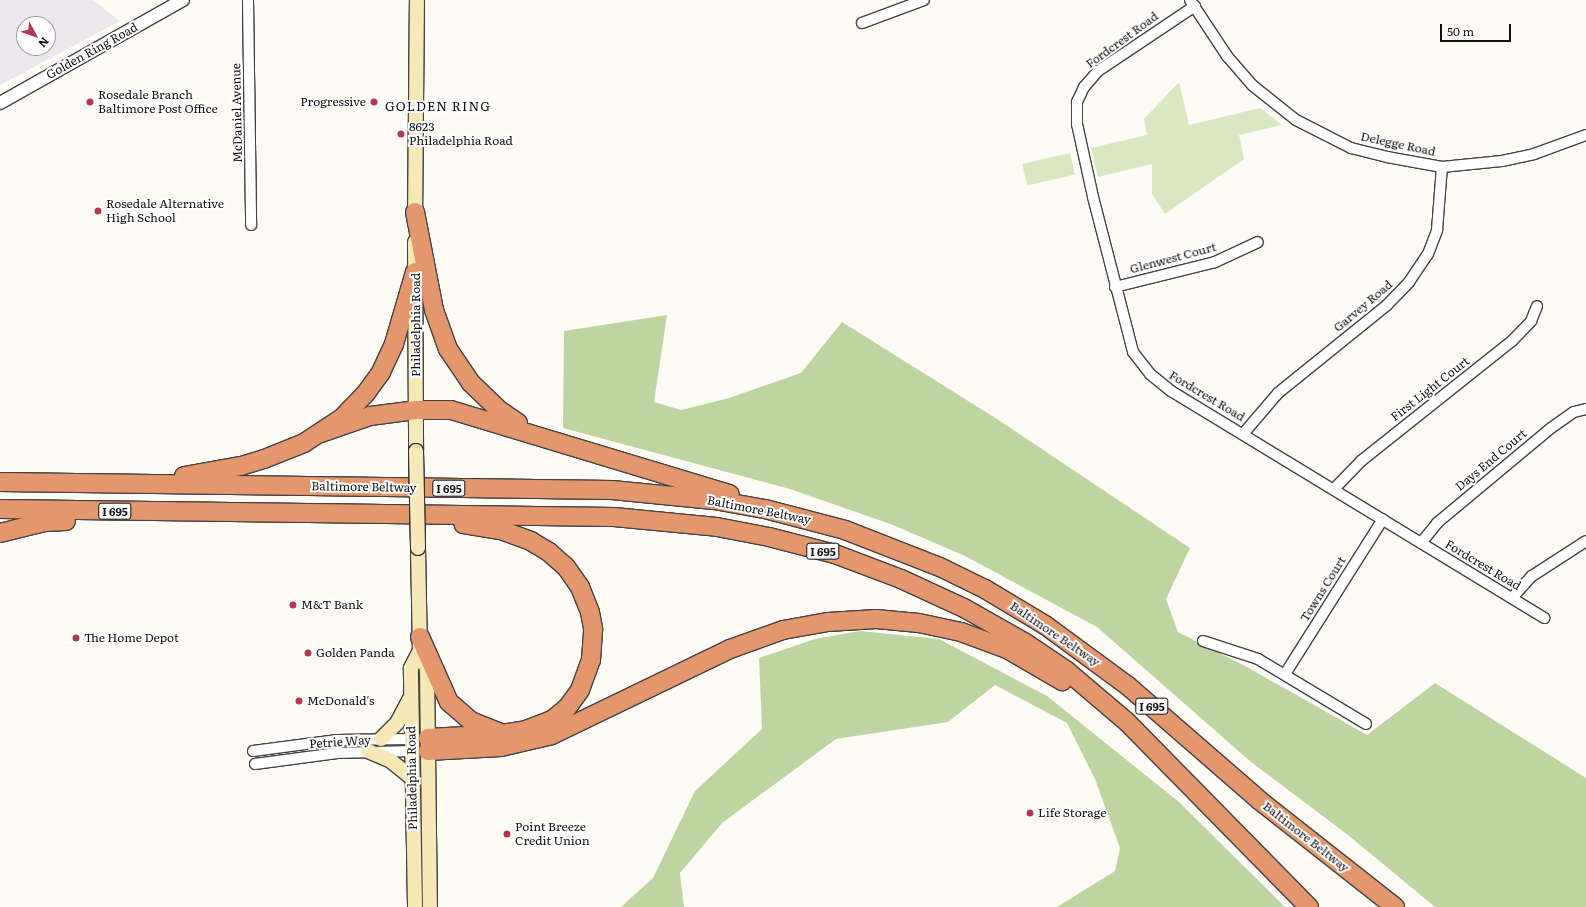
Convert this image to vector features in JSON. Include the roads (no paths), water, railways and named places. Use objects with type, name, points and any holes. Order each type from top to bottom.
[{"type":"highway","points":[[415,212],[434,310],[448,349],[460,370],[484,397],[512,419],[548,440]]},
{"type":"highway","points":[[321,433],[355,406],[381,372],[394,344],[415,272]]},
{"type":"highway","points":[[131,484],[241,466],[284,451],[321,433],[370,416],[416,410],[457,411],[548,440],[714,488],[765,509]]},
{"type":"highway","points":[[0,474],[68,483]]},
{"type":"highway","name":"Baltimore Beltway","points":[[0,482],[612,490],[699,498],[765,509],[845,530],[892,547],[984,589],[1045,625],[1128,686],[1259,800],[1394,907]]},
{"type":"highway","name":"Baltimore Beltway","points":[[0,509],[414,515],[527,515],[671,521],[769,537],[835,554],[933,592],[994,624],[1038,651],[1106,703],[1309,907]]},
{"type":"highway","points":[[0,533],[45,522],[210,512]]},
{"type":"highway","points":[[414,515],[500,530],[531,541],[549,552],[566,567],[586,599],[593,628],[593,643],[587,677],[567,708],[552,720],[526,730],[420,745]]},
{"type":"highway","points":[[420,745],[500,748],[552,735],[599,715],[704,661],[758,638],[806,625],[876,619],[946,628],[977,636],[1007,649],[1060,680],[1133,740],[1169,766]]},
{"type":"highway","points":[[420,644],[448,702],[471,721],[502,734]]},
{"type":"highway","points":[[1368,885],[1406,907]]},
{"type":"main road","name":"Philadelphia Road","points":[[415,907],[412,778],[420,745],[426,669],[420,644],[416,451],[415,212],[417,0]]},
{"type":"main road","name":"Philadelphia Road","points":[[420,644],[411,668],[411,697],[420,745],[430,907]]},
{"type":"main road","points":[[381,739],[398,723],[411,697]]},
{"type":"main road","points":[[368,751],[391,761],[412,778]]},
{"type":"street","name":"Golden Ring Road","points":[[0,103],[183,0]]},
{"type":"street","name":"McDaniel Avenue","points":[[248,0],[251,225]]},
{"type":"street","points":[[862,22],[924,0]]},
{"type":"street","name":"Delegge Road","points":[[1192,3],[1240,71],[1264,96],[1296,120],[1351,148],[1387,158],[1442,167],[1502,161],[1534,154],[1586,135]]},
{"type":"street","name":"Fordcrest Road","points":[[1192,3],[1098,71],[1084,87],[1077,102],[1079,131],[1115,287],[1133,352],[1144,368],[1171,391],[1244,434],[1544,618]]},
{"type":"street","name":"Garvey Road","points":[[1244,434],[1278,393],[1387,305],[1409,282],[1428,254],[1437,230],[1442,167]]},
{"type":"street","name":"Glenwest Court","points":[[1115,287],[1215,262],[1258,242]]},
{"type":"street","name":"First Light Court","points":[[1334,489],[1366,456],[1512,341],[1531,321],[1537,306]]},
{"type":"street","name":"Days End Court","points":[[1421,543],[1437,523],[1550,428],[1574,412],[1586,409]]},
{"type":"street","name":"Towns Court","points":[[1285,674],[1383,519]]},
{"type":"street","points":[[1512,598],[1532,576],[1586,541]]},
{"type":"street","points":[[1203,641],[1258,660],[1285,674],[1366,724]]},
{"type":"street","name":"Petrie Way","points":[[253,751],[337,740],[381,739],[420,745]]},
{"type":"street","name":"Petrie Way","points":[[255,764],[318,754],[368,751],[420,745]]},
{"type":"place","name":"Rosedale Branch Baltimore Post Office","points":[[90,102]]},
{"type":"place","name":"Progressive","points":[[374,102]]},
{"type":"place","name":"8623 Philadelphia Road","points":[[401,134]]},
{"type":"place","name":"Rosedale Alternative High School","points":[[98,211]]},
{"type":"place","name":"M&T Bank","points":[[293,605]]},
{"type":"place","name":"The Home Depot","points":[[76,638]]},
{"type":"place","name":"Golden Panda","points":[[308,653]]},
{"type":"place","name":"McDonald's","points":[[299,701]]},
{"type":"place","name":"Life Storage","points":[[1030,813]]},
{"type":"place","name":"Point Breeze Credit Union","points":[[507,834]]},
{"type":"district","name":"GOLDEN RING","points":[[438,106]]}]
